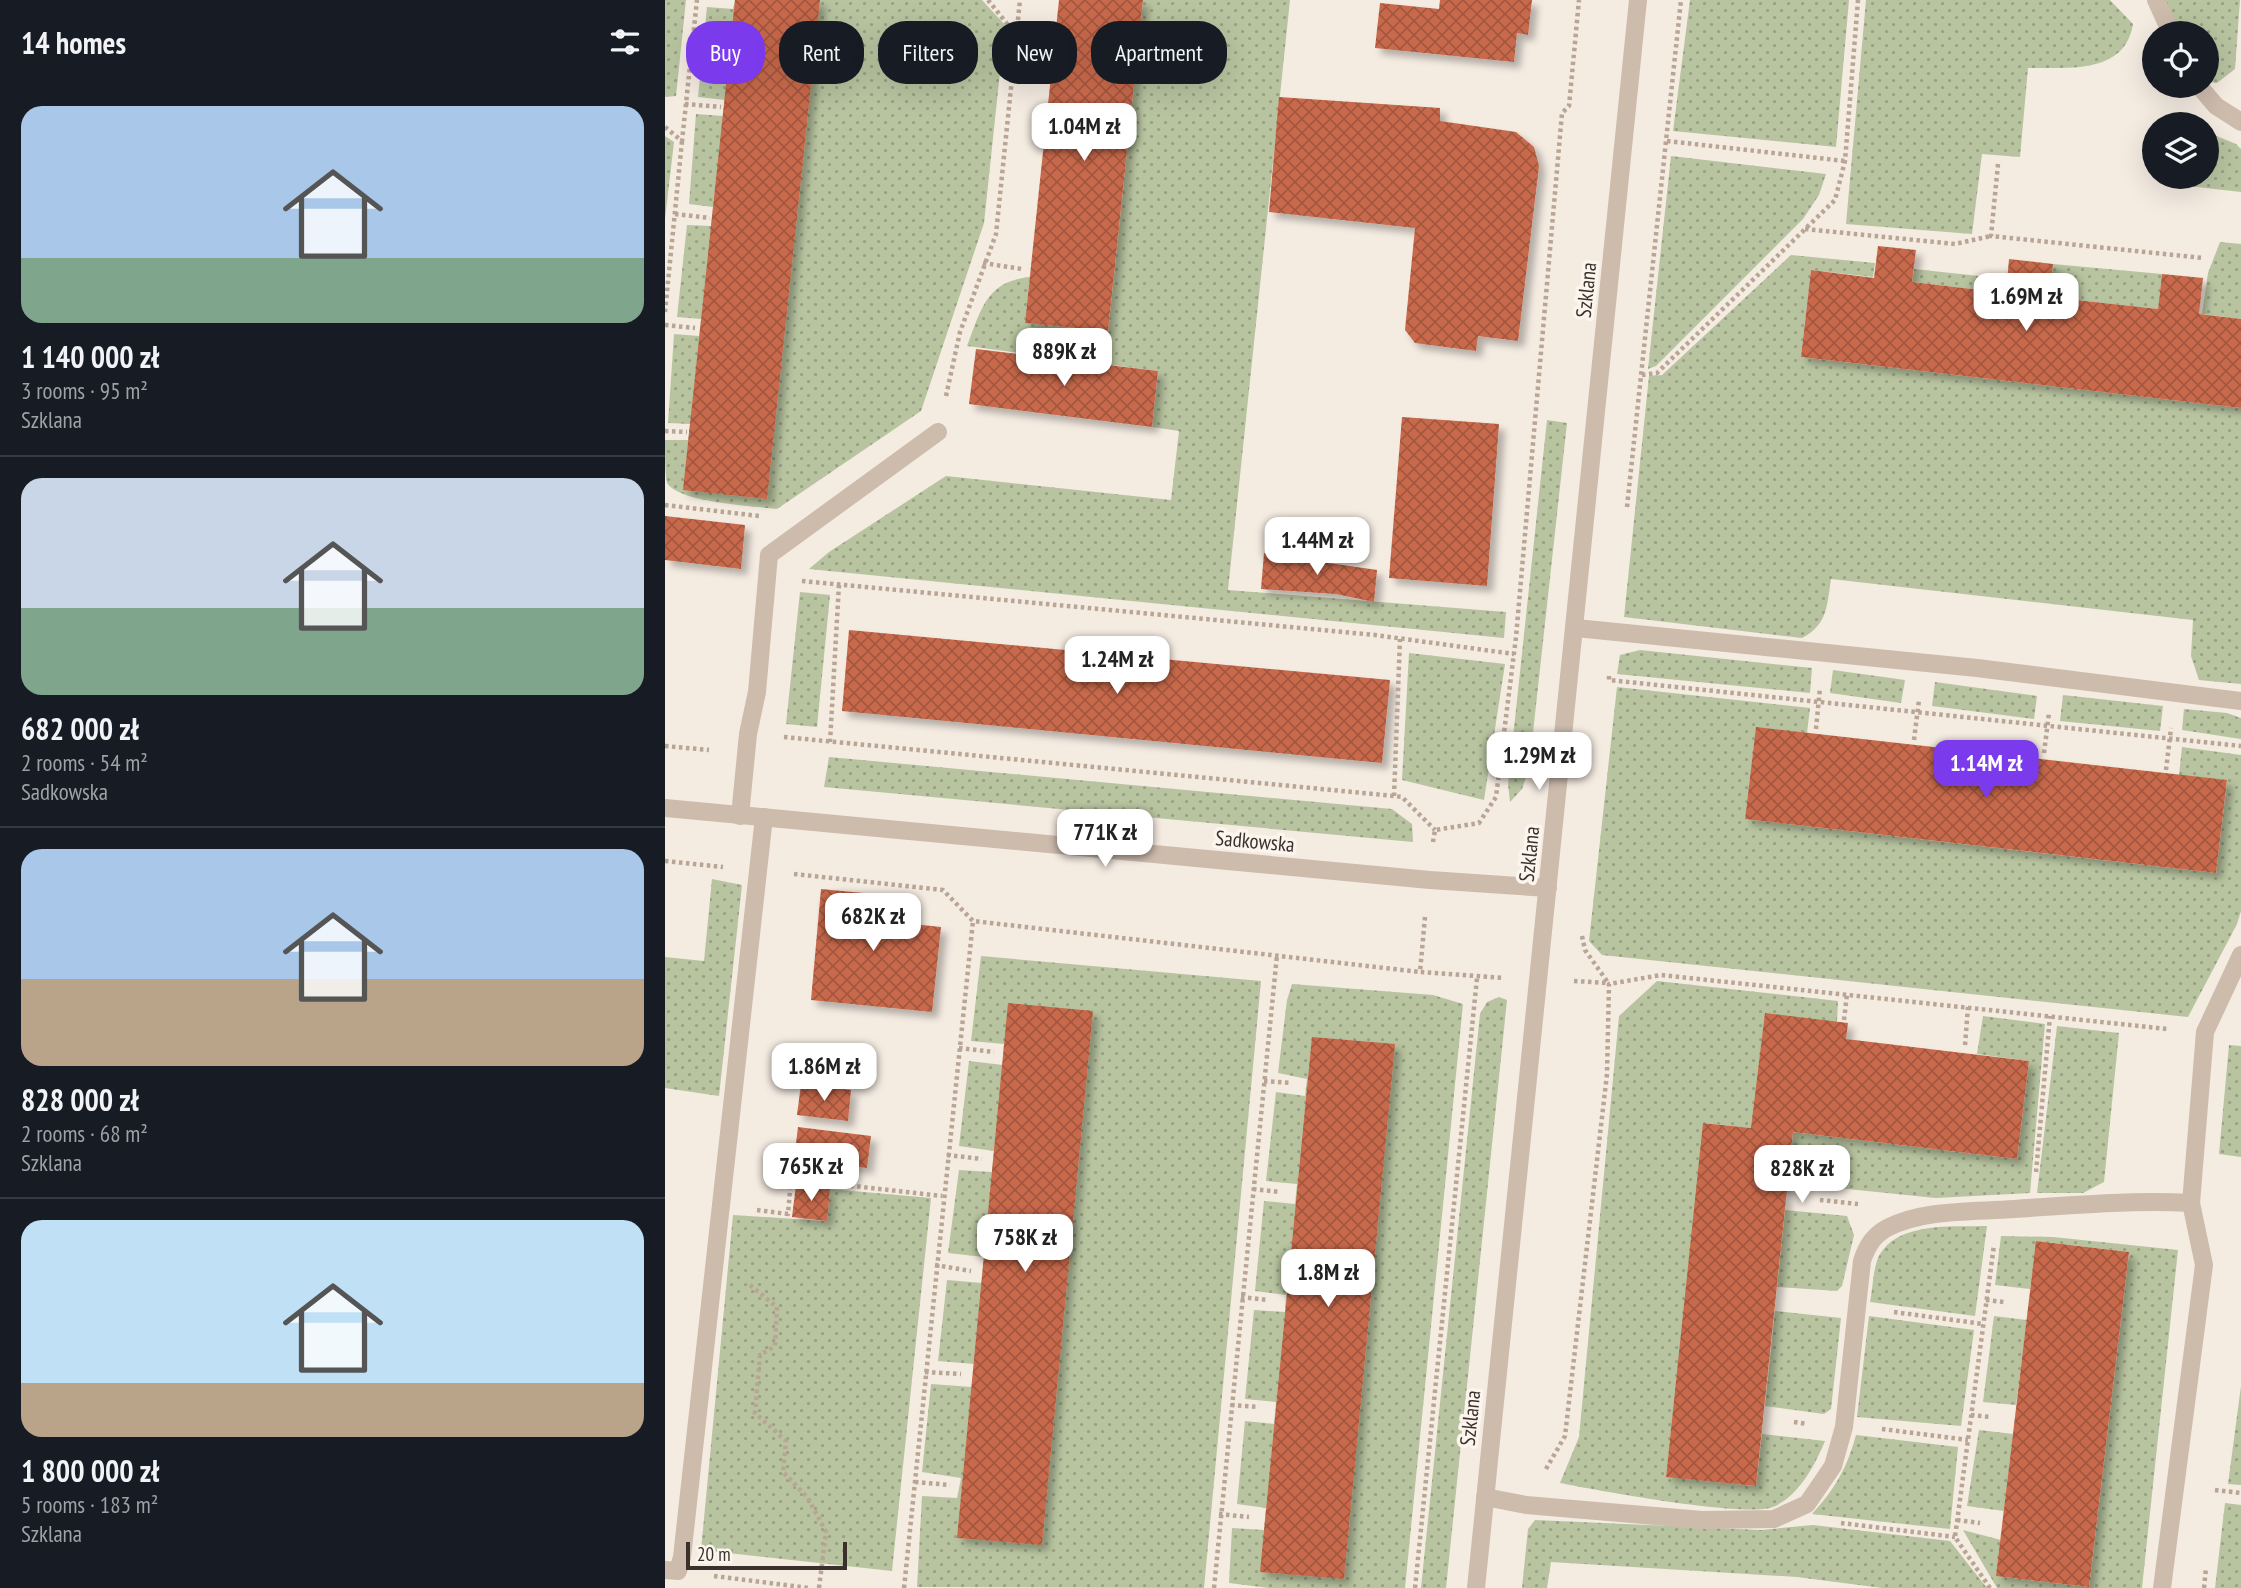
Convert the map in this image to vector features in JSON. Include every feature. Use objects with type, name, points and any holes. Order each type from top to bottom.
[{"type":"street","name":"Szklana","points":[[1476,1588],[1638,0]]},
{"type":"street","points":[[2156,0],[2166,21]]},
{"type":"street","points":[[2209,98],[2216,106],[2241,122]]},
{"type":"street","points":[[740,816],[748,734],[757,692],[769,555],[938,432]]},
{"type":"street","points":[[1576,628],[1977,668],[2241,701]]},
{"type":"street","name":"Sadkowska","points":[[665,808],[1430,880],[1548,888]]},
{"type":"street","points":[[671,1571],[715,1260],[764,817]]},
{"type":"street","points":[[2162,1588],[2204,1265],[2191,1203],[2205,1032],[2241,955]]},
{"type":"street","points":[[1485,1497],[1526,1505],[1702,1521],[1773,1519],[1807,1504],[1833,1466],[1844,1427],[1862,1261],[1868,1243],[1884,1229],[1907,1219],[2033,1208],[2140,1200],[2191,1203]]},
{"type":"path","points":[[665,312],[697,0]]},
{"type":"path","points":[[988,0],[1005,21]]},
{"type":"path","points":[[1017,21],[1020,0]]},
{"type":"path","points":[[1435,830],[1479,823],[1496,797],[1514,654],[1562,113],[1569,106],[1579,0]]},
{"type":"path","points":[[1627,510],[1681,0]]},
{"type":"path","points":[[1641,375],[1657,373],[1835,200],[1845,161],[1858,0]]},
{"type":"path","points":[[938,432],[960,332],[996,234],[1010,84]]},
{"type":"path","points":[[685,104],[720,107]]},
{"type":"path","points":[[665,128],[682,141]]},
{"type":"path","points":[[1667,141],[1845,161]]},
{"type":"path","points":[[1991,236],[1998,163]]},
{"type":"path","points":[[675,214],[710,218]]},
{"type":"path","points":[[1804,229],[1955,244],[1991,236],[2203,258]]},
{"type":"path","points":[[983,264],[1022,269]]},
{"type":"path","points":[[665,325],[695,328]]},
{"type":"path","points":[[665,431],[687,432]]},
{"type":"path","points":[[665,505],[767,517],[769,555]]},
{"type":"path","points":[[767,578],[1400,639],[1514,654]]},
{"type":"path","points":[[830,742],[839,584]]},
{"type":"path","points":[[1607,693],[1614,631]]},
{"type":"path","points":[[1394,796],[1400,639]]},
{"type":"path","points":[[1609,680],[2241,747]]},
{"type":"path","points":[[748,734],[1402,797],[1435,830]]},
{"type":"path","points":[[1433,843],[1435,830]]},
{"type":"path","points":[[665,861],[943,890],[973,921],[1477,978],[1415,1588]]},
{"type":"path","points":[[1420,972],[1425,917]]},
{"type":"path","points":[[904,1588],[942,1196],[973,921]]},
{"type":"path","points":[[1526,1505],[1565,1436],[1607,1074],[1608,984],[1585,950],[1582,933]]},
{"type":"path","points":[[1214,1588],[1219,1514],[1277,955]]},
{"type":"path","points":[[1608,984],[1661,975],[2205,1032]]},
{"type":"path","points":[[1844,1020],[1847,994]]},
{"type":"path","points":[[1965,1045],[1968,1007]]},
{"type":"path","points":[[2033,1208],[2050,1016]]},
{"type":"path","points":[[959,1048],[994,1052]]},
{"type":"path","points":[[1264,1082],[1291,1083]]},
{"type":"path","points":[[947,1155],[982,1159]]},
{"type":"path","points":[[721,1206],[788,1214],[791,1179],[942,1196]]},
{"type":"path","points":[[1253,1189],[1280,1192]]},
{"type":"path","points":[[1990,1588],[1955,1537],[1996,1230]]},
{"type":"path","points":[[715,1260],[777,1307],[775,1346],[761,1355],[755,1413],[786,1441],[783,1472],[808,1499],[826,1532],[819,1588]]},
{"type":"path","points":[[935,1265],[971,1271]]},
{"type":"path","points":[[1241,1297],[1268,1300]]},
{"type":"path","points":[[1986,1300],[2004,1302]]},
{"type":"path","points":[[925,1372],[961,1374]]},
{"type":"path","points":[[1231,1405],[1259,1407]]},
{"type":"path","points":[[1971,1415],[1991,1417]]},
{"type":"path","points":[[915,1482],[950,1485]]},
{"type":"path","points":[[2215,1490],[2241,1493]]},
{"type":"path","points":[[1219,1514],[1249,1517]]},
{"type":"path","points":[[1957,1520],[1980,1523]]},
{"type":"path","points":[[1835,1522],[1955,1537]]},
{"type":"path","points":[[671,1571],[809,1588]]},
{"type":"green space","points":[[665,0],[686,0],[676,96],[665,97]]},
{"type":"green space","points":[[735,0],[982,0],[1001,21],[992,21],[992,84],[999,84],[984,223],[921,411],[777,509],[686,495],[674,490],[667,483],[666,474],[665,440],[688,440],[690,424],[668,423],[674,334],[699,336],[701,319],[677,317],[687,225],[711,226],[713,207],[689,204],[696,114],[723,116],[725,100],[698,97],[699,84],[765,84],[765,21],[706,21],[707,7],[733,9]]},
{"type":"green space","points":[[1143,0],[1290,0],[1228,590],[1506,612],[1504,638],[809,569],[829,552],[946,476],[1171,500],[1179,431],[1152,427],[1158,371],[967,346],[981,309],[994,291],[1004,284],[1030,277],[1025,323],[1108,331],[1134,84],[1227,84],[1227,21],[1141,21]]},
{"type":"green space","points":[[1690,0],[1849,0],[1836,147],[1673,131]]},
{"type":"green space","points":[[1866,0],[2110,0],[2133,24],[2128,41],[2118,53],[2106,61],[2075,67],[2028,68],[2020,157],[1982,154],[1972,234],[1846,224]]},
{"type":"green space","points":[[2163,0],[2240,0],[2235,69],[2219,81],[2219,21],[2174,21]]},
{"type":"green space","points":[[665,136],[674,142],[665,219]]},
{"type":"green space","points":[[2219,137],[2241,149],[2241,192],[2214,189],[2219,189]]},
{"type":"green space","points":[[1671,156],[1826,174],[1819,195],[1803,219],[1656,366],[1648,369]]},
{"type":"green space","points":[[2220,242],[2241,244],[2241,319],[2202,314],[2208,273]]},
{"type":"green space","points":[[1791,255],[1875,263],[1873,277],[1811,270],[1801,357],[2241,408],[2241,684],[2199,680],[2191,656],[2193,620],[1831,579],[1822,620],[1811,633],[1802,638],[1624,617],[1649,376],[1662,375]]},
{"type":"green space","points":[[2053,264],[2162,274],[2158,309],[2049,297]]},
{"type":"green space","points":[[1914,269],[2007,279],[2006,293],[1912,282]]},
{"type":"green space","points":[[1547,420],[1567,423],[1529,769],[1522,789],[1510,802],[1508,784]]},
{"type":"green space","points":[[800,592],[830,595],[817,727],[786,724]]},
{"type":"green space","points":[[1640,650],[1812,668],[1810,693],[1617,674],[1620,655]]},
{"type":"green space","points":[[1409,653],[1505,664],[1484,800],[1402,780]]},
{"type":"green space","points":[[1833,670],[1905,680],[1901,703],[1830,693]]},
{"type":"green space","points":[[1935,682],[2037,696],[2034,719],[1932,706]]},
{"type":"green space","points":[[1617,687],[1810,708],[1807,733],[1756,728],[1745,819],[2216,873],[2227,781],[2179,775],[2182,747],[2241,755],[2241,911],[2237,924],[2188,1017],[1602,955],[1589,941]]},
{"type":"green space","points":[[2063,695],[2163,706],[2160,731],[2060,721]]},
{"type":"green space","points":[[2184,709],[2227,713],[2241,718],[2241,739],[2182,730]]},
{"type":"green space","points":[[829,757],[1392,809],[1412,824],[1413,842],[824,787]]},
{"type":"green space","points":[[712,879],[742,885],[719,1096],[665,1088],[665,957],[704,961]]},
{"type":"green space","points":[[981,956],[1261,981],[1204,1588],[917,1587],[922,1496],[957,1498],[961,1478],[922,1472],[931,1384],[972,1387],[974,1364],[938,1361],[947,1280],[982,1283],[984,1257],[948,1253],[959,1170],[992,1172],[994,1151],[959,1146],[969,1061],[1003,1065],[1004,1044],[971,1041]]},
{"type":"green space","points":[[1657,981],[1838,1001],[1837,1022],[1751,1128],[1705,1123],[1666,1476],[1756,1486],[1762,1434],[1825,1441],[1811,1470],[1798,1488],[1773,1507],[1733,1509],[1703,1506],[1560,1483],[1579,1437],[1619,1016]]},
{"type":"green space","points":[[1292,984],[1433,995],[1463,1004],[1405,1588],[1269,1588],[1229,1583],[1232,1528],[1264,1530],[1266,1508],[1237,1504],[1245,1421],[1274,1424],[1276,1402],[1245,1399],[1254,1310],[1285,1312],[1286,1295],[1255,1291],[1264,1201],[1295,1204],[1297,1184],[1266,1181],[1276,1092],[1305,1096],[1307,1079],[1278,1073],[1287,1000]]},
{"type":"green space","points":[[1499,997],[1507,1000],[1446,1588],[1421,1588],[1480,1014],[1487,1002]]},
{"type":"green space","points":[[1983,1016],[2045,1024],[2030,1193],[1936,1198],[1788,1183],[1793,1132],[2017,1159],[2029,1061],[1977,1054]]},
{"type":"green space","points":[[2057,1026],[2119,1033],[2104,1182],[2083,1193],[2037,1193]]},
{"type":"green space","points":[[2229,1045],[2241,1046],[2241,1157],[2219,1154]]},
{"type":"green space","points":[[830,1189],[931,1198],[892,1571],[701,1550],[733,1215],[826,1221]]},
{"type":"green space","points":[[1785,1210],[1847,1216],[1854,1235],[1842,1286],[1837,1291],[1777,1287]]},
{"type":"green space","points":[[1987,1226],[1975,1316],[1870,1302],[1878,1259],[1889,1243],[1914,1231],[1929,1228]]},
{"type":"green space","points":[[2001,1236],[2053,1237],[2178,1250],[2142,1588],[1997,1588],[1963,1530],[2001,1540],[1997,1576],[2089,1587],[2129,1252],[2037,1241],[2030,1289],[1995,1285]]},
{"type":"green space","points":[[1775,1311],[1841,1318],[1831,1409],[1824,1414],[1765,1406]]},
{"type":"green space","points":[[1869,1316],[1974,1330],[1961,1426],[1857,1417]]},
{"type":"green space","points":[[1994,1316],[2027,1320],[2016,1405],[1983,1402]]},
{"type":"green space","points":[[2241,1386],[2241,1485],[2228,1484]]},
{"type":"green space","points":[[1979,1430],[2013,1434],[2004,1511],[1967,1506]]},
{"type":"green space","points":[[1856,1435],[1958,1447],[1950,1529],[1812,1514],[1839,1478]]},
{"type":"green space","points":[[2225,1503],[2241,1505],[2241,1588],[2215,1588]]},
{"type":"green space","points":[[1535,1520],[1761,1530],[1813,1525],[1950,1541],[1987,1588],[1882,1588],[1797,1577],[1551,1562],[1547,1588],[1522,1588],[1528,1529]]},
{"type":"building","points":[[735,0],[820,0],[818,21],[779,21],[779,84],[811,84],[767,499],[683,490],[726,84],[765,84],[765,21],[733,21]]},
{"type":"building","points":[[1059,0],[1143,0],[1141,21],[1091,21],[1091,84],[1134,84],[1108,331],[1025,323],[1050,84],[1077,84],[1077,21],[1057,21]]},
{"type":"building","points":[[1440,0],[1532,0],[1528,35],[1517,33],[1514,62],[1375,48],[1380,3],[1439,9]]},
{"type":"building","points":[[1279,97],[1440,108],[1440,121],[1516,132],[1534,147],[1539,166],[1518,341],[1478,336],[1476,351],[1415,343],[1405,330],[1415,228],[1269,212]]},
{"type":"building","points":[[1878,246],[1916,250],[1912,282],[2006,293],[2009,259],[2053,264],[2049,297],[2158,309],[2162,274],[2203,278],[2199,314],[2241,319],[2241,408],[1801,357],[1811,270],[1874,278]]},
{"type":"building","points":[[976,349],[1158,371],[1152,427],[969,404]]},
{"type":"building","points":[[1402,417],[1499,424],[1487,586],[1389,578]]},
{"type":"building","points":[[665,516],[745,525],[741,569],[665,560]]},
{"type":"building","points":[[1264,553],[1297,558],[1297,554],[1316,556],[1315,561],[1377,570],[1374,602],[1336,594],[1261,589]]},
{"type":"building","points":[[849,630],[1390,680],[1382,763],[842,711]]},
{"type":"building","points":[[1756,727],[2227,780],[2216,873],[1745,819]]},
{"type":"building","points":[[821,889],[905,897],[903,923],[941,927],[932,1012],[811,1000]]},
{"type":"building","points":[[1008,1003],[1093,1011],[1042,1545],[957,1538]]},
{"type":"building","points":[[1765,1013],[1848,1023],[1846,1039],[2029,1061],[2017,1159],[1793,1132],[1756,1486],[1666,1477],[1703,1123],[1751,1128]]},
{"type":"building","points":[[1312,1037],[1395,1044],[1344,1579],[1260,1572]]},
{"type":"building","points":[[801,1084],[851,1090],[848,1121],[797,1115]]},
{"type":"building","points":[[798,1127],[871,1136],[867,1168],[794,1160]]},
{"type":"building","points":[[796,1185],[830,1189],[827,1221],[792,1217]]},
{"type":"building","points":[[2036,1241],[2129,1252],[2089,1587],[1996,1576]]}]
